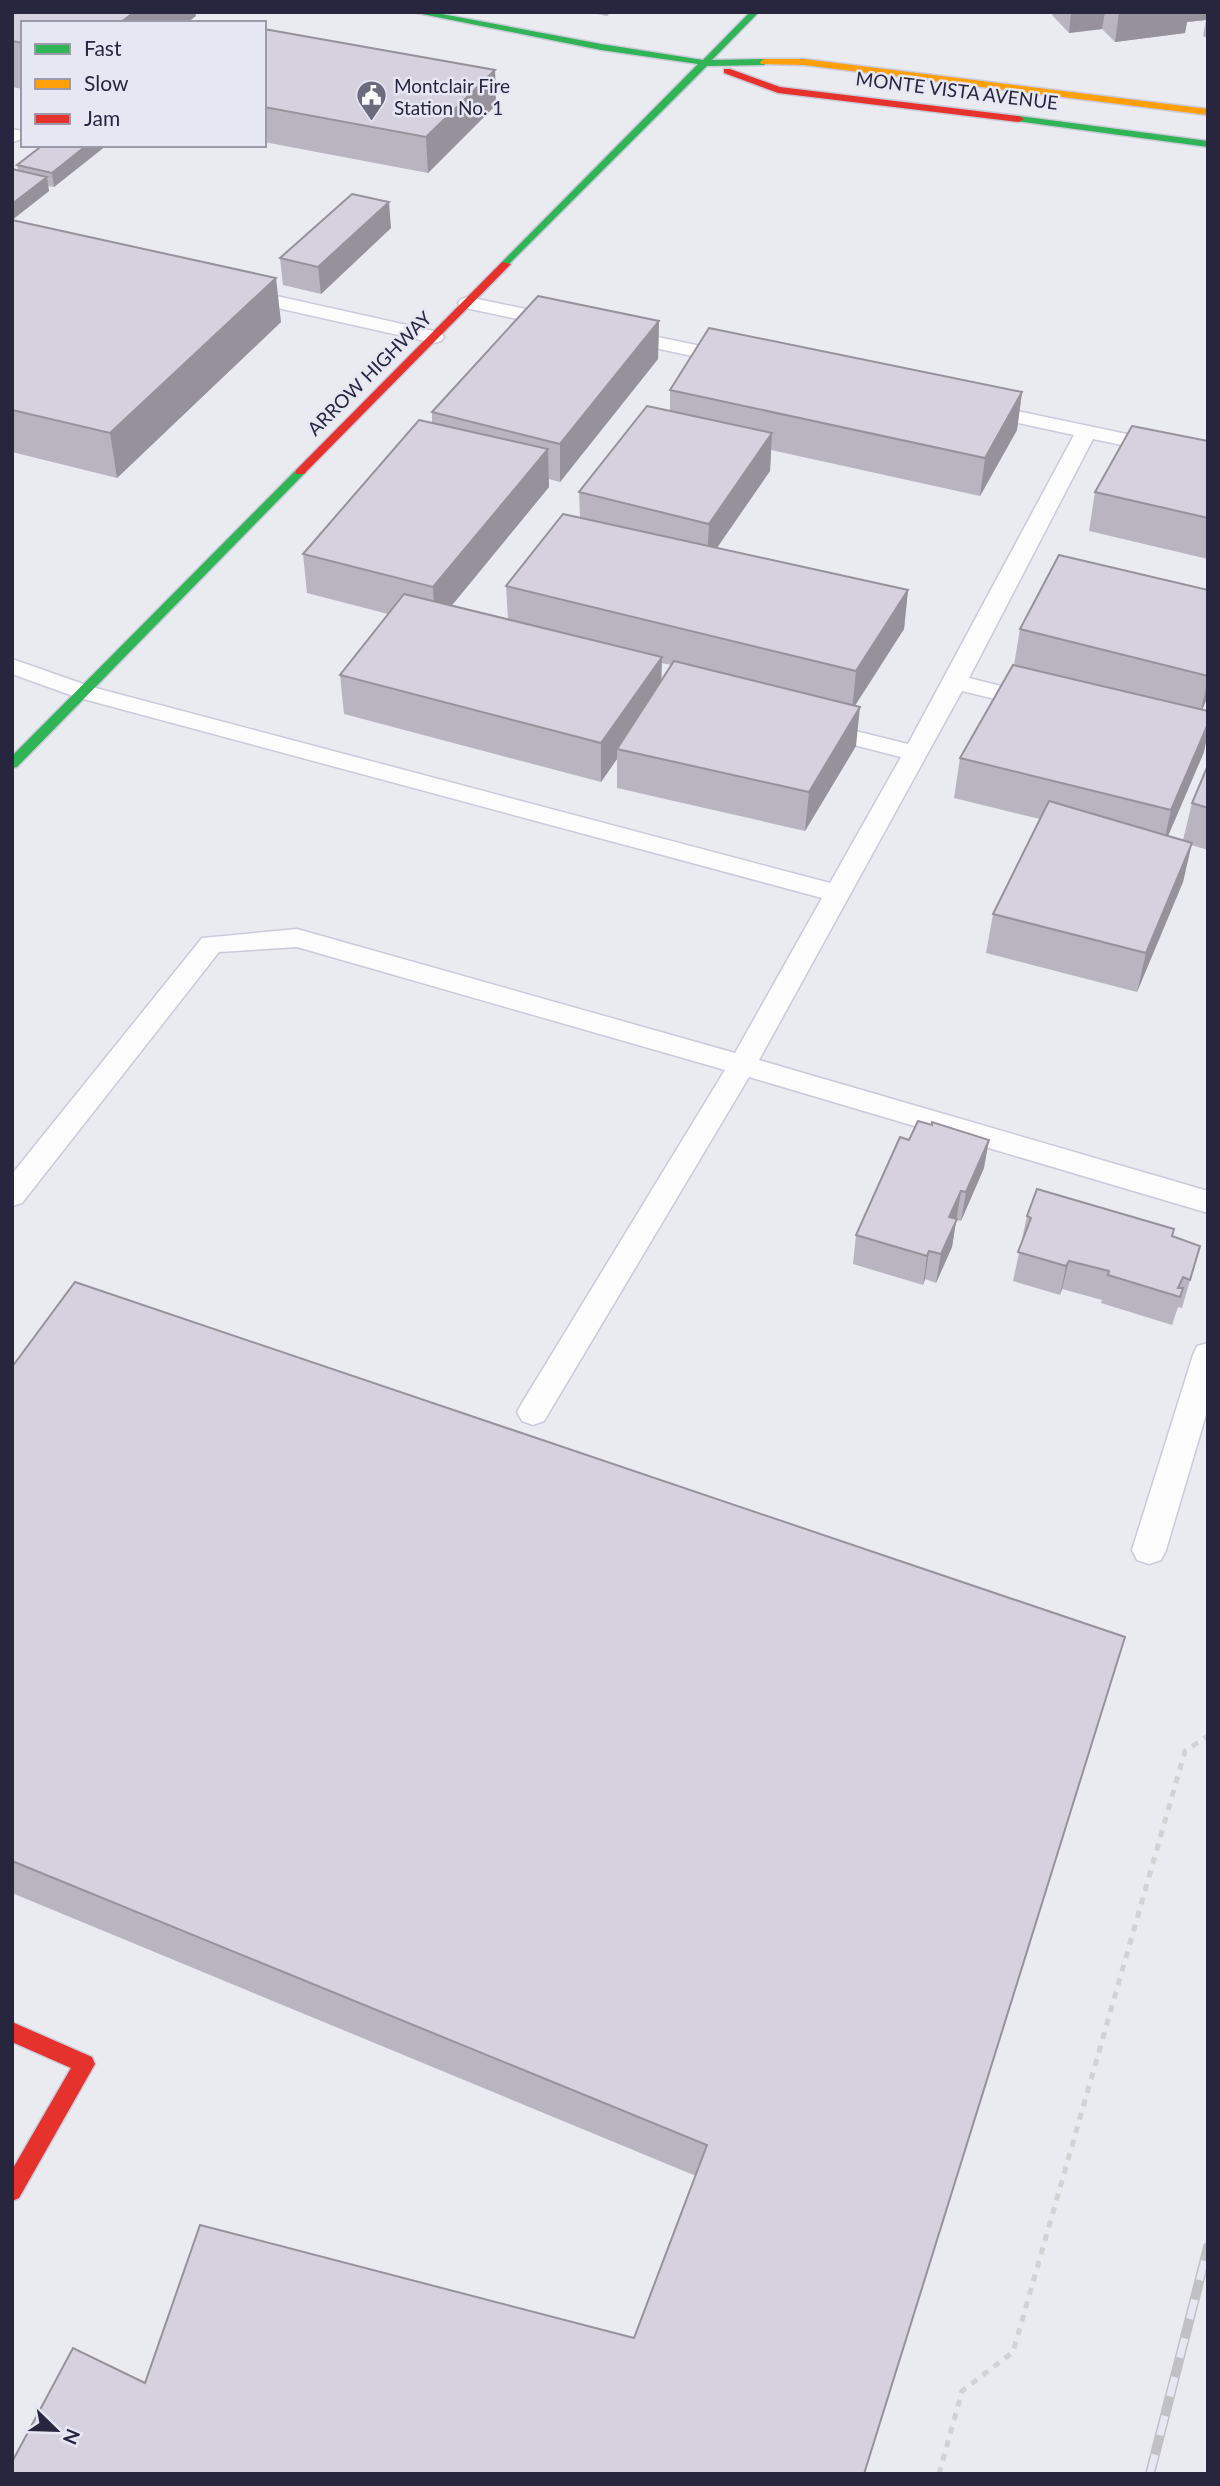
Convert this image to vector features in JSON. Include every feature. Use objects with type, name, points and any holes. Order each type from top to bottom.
[{"type":"main road","name":"MONTE VISTA AVENUE","points":[[416,12],[706,63],[804,62],[1208,111]]},
{"type":"main road","name":"ARROW HIGHWAY","points":[[12,764],[755,12]]},
{"type":"main road","name":"MONTE VISTA AVENUE","points":[[706,63],[778,90],[1128,131],[1208,144]]},
{"type":"main road","points":[[12,2032],[85,2064],[12,2192]]},
{"type":"lane","points":[[218,289],[435,337]]},
{"type":"lane","points":[[468,303],[755,363]]},
{"type":"lane","points":[[700,375],[716,355]]},
{"type":"lane","points":[[954,404],[1208,457]]},
{"type":"lane","points":[[533,1412],[741,1065],[917,754],[1086,432]]},
{"type":"lane","points":[[12,666],[84,692],[838,894]]},
{"type":"lane","points":[[955,682],[1062,708]]},
{"type":"lane","points":[[797,723],[917,754]]},
{"type":"lane","points":[[12,1195],[211,944],[297,938],[1208,1202]]},
{"type":"lane","points":[[1149,1550],[1208,1355]]},
{"type":"path","points":[[939,2474],[962,2391],[1013,2352],[1185,1751],[1208,1736]]},
{"type":"building","points":[[12,12],[134,12],[123,21],[21,21],[21,43],[12,41]]},
{"type":"building","points":[[266,29],[495,70],[426,137],[266,107]]},
{"type":"building","points":[[40,147],[84,147],[52,173],[17,165]]},
{"type":"building","points":[[12,169],[47,177],[12,204]]},
{"type":"building","points":[[352,194],[389,202],[318,267],[280,258]]},
{"type":"building","points":[[12,220],[276,278],[110,433],[12,410]]},
{"type":"building","points":[[538,296],[659,321],[560,444],[432,412]]},
{"type":"building","points":[[709,328],[1022,392],[985,458],[670,390]]},
{"type":"building","points":[[647,406],[772,433],[709,524],[579,492]]},
{"type":"building","points":[[419,420],[548,449],[433,587],[303,554]]},
{"type":"building","points":[[1132,426],[1208,441],[1208,518],[1095,492]]},
{"type":"building","points":[[563,514],[908,590],[856,671],[506,586]]},
{"type":"building","points":[[1059,555],[1208,590],[1208,676],[1020,629]]},
{"type":"building","points":[[404,594],[662,657],[601,743],[340,675]]},
{"type":"building","points":[[674,661],[860,707],[809,792],[617,749]]},
{"type":"building","points":[[1013,665],[1208,711],[1208,724],[1171,810],[960,758]]},
{"type":"building","points":[[1208,765],[1208,808],[1192,803]]},
{"type":"building","points":[[1049,801],[1192,843],[1146,953],[993,914]]},
{"type":"building","points":[[918,1121],[932,1125],[932,1122],[989,1140],[966,1192],[961,1191],[949,1217],[957,1219],[941,1254],[929,1251],[927,1256],[856,1235],[900,1137],[909,1140]]},
{"type":"building","points":[[1037,1189],[1174,1229],[1172,1236],[1200,1246],[1190,1280],[1183,1277],[1178,1288],[1183,1288],[1180,1297],[1108,1275],[1109,1271],[1069,1261],[1066,1266],[1018,1252],[1031,1218],[1027,1216]]},
{"type":"building","points":[[75,1282],[1125,1637],[864,2474],[12,2474],[12,2462],[73,2348],[145,2383],[200,2225],[634,2338],[707,2145],[12,1861],[12,1367]]},
{"type":"railway","points":[[1150,2474],[1208,2247]]},
{"type":"traffic: fast","points":[[416,12],[601,47],[706,63],[764,62]]},
{"type":"traffic: fast","points":[[506,264],[755,12]]},
{"type":"traffic: fast","points":[[1019,119],[1208,144]]},
{"type":"traffic: fast","points":[[12,764],[300,472]]},
{"type":"traffic: slow","points":[[764,62],[804,62],[1208,112]]},
{"type":"traffic: jam","points":[[727,71],[778,90],[1019,119]]},
{"type":"traffic: jam","points":[[300,472],[506,264]]},
{"type":"traffic: jam","points":[[12,2032],[85,2064],[12,2191]]},
{"type":"place","name":"Montclair Fire Station No. 1","points":[[371,123]]}]
